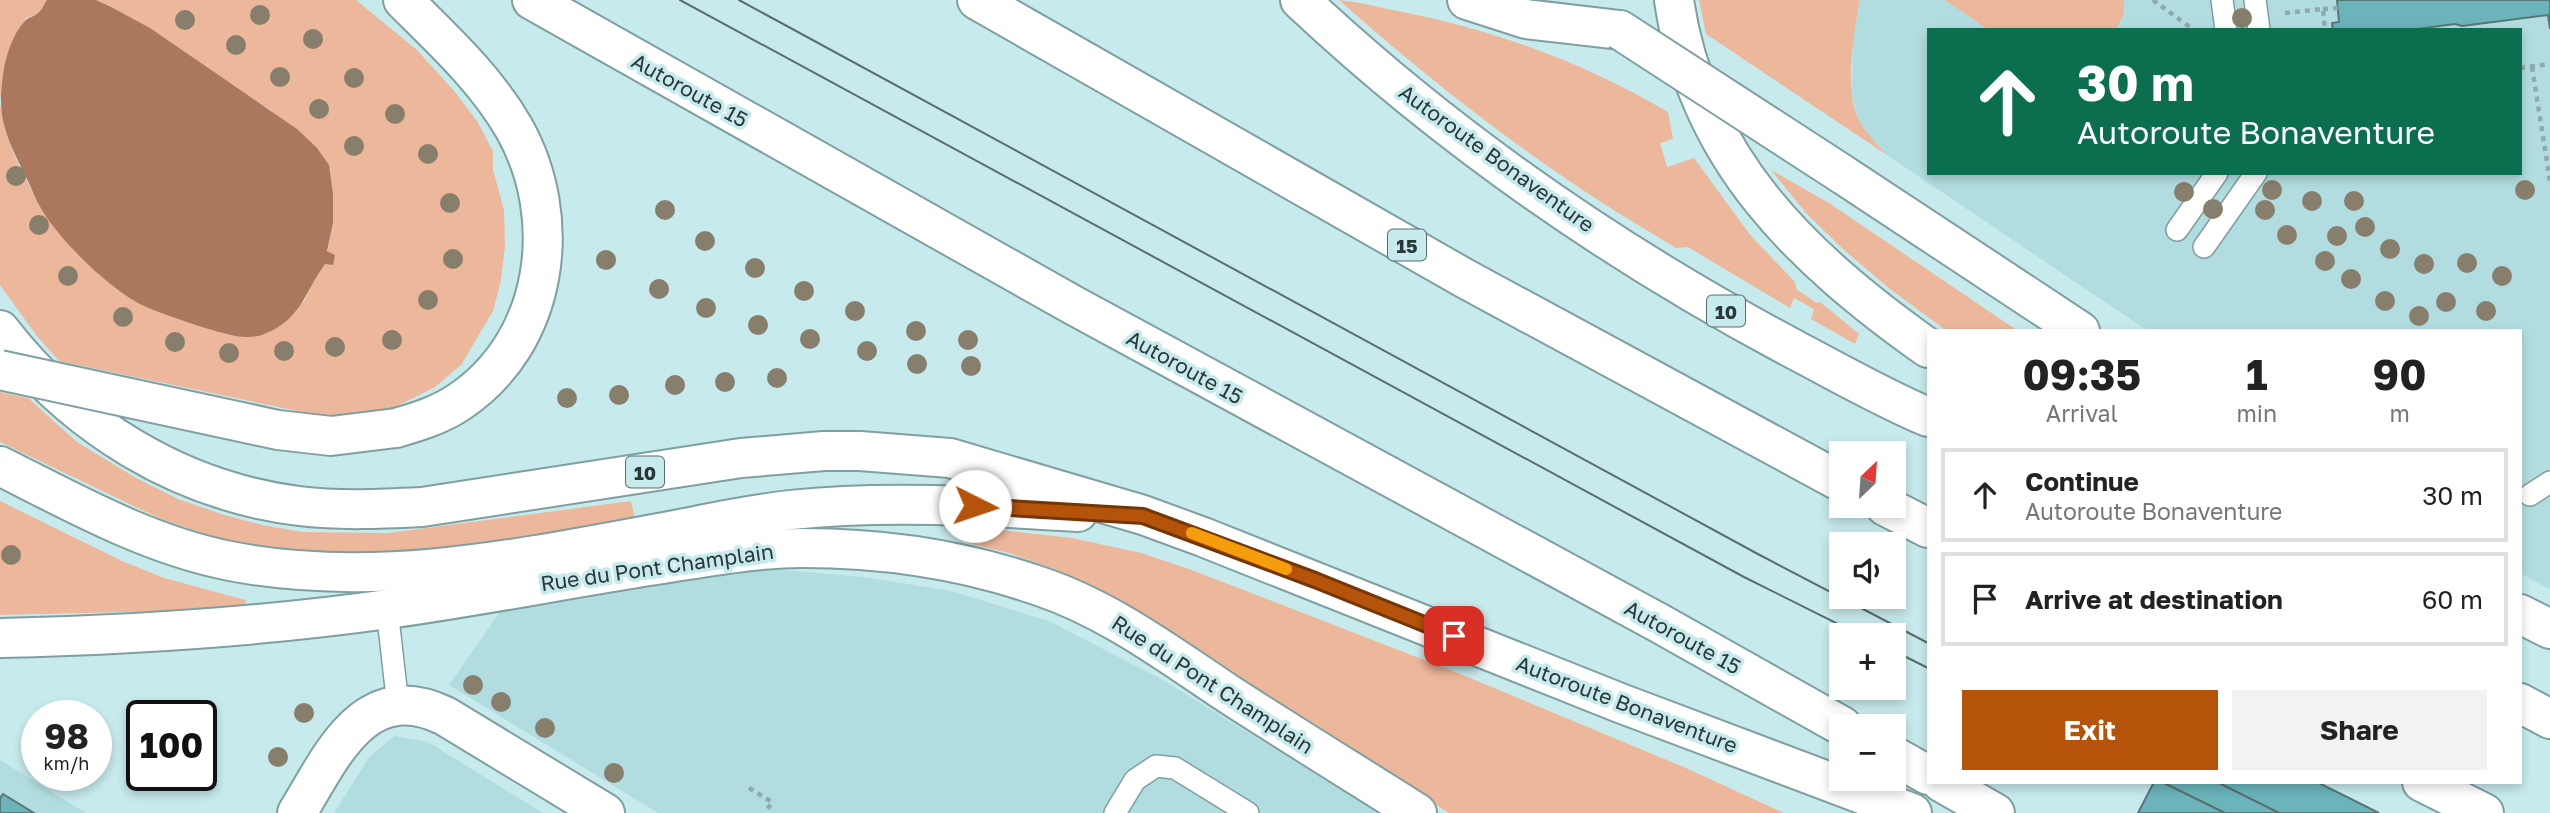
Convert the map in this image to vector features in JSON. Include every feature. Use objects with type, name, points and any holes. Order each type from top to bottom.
[{"type":"main road","points":[[0,370],[278,430],[331,436],[396,428],[449,408],[493,373],[511,350],[530,313],[544,253],[541,204],[531,169],[515,131],[483,83],[403,0]]},
{"type":"main road","name":"Autoroute 15","points":[[532,0],[1073,305],[1659,623],[1829,719]]},
{"type":"main road","name":"15","points":[[977,0],[1464,278],[1829,476]]},
{"type":"main road","name":"Autoroute Bonaventure","points":[[1300,0],[1378,69],[1445,123],[1548,199],[1617,245],[1763,332],[1927,416]]},
{"type":"main road","points":[[1467,0],[1527,19],[1620,30]]},
{"type":"main road","points":[[1588,0],[1620,30],[2077,329]]},
{"type":"main road","points":[[1674,0],[1685,51],[1711,124],[1729,157],[1752,189],[1800,242],[1847,287],[1927,347]]},
{"type":"main road","name":"Autoroute Bonaventure","points":[[0,330],[59,393],[109,435],[137,453],[199,483],[270,502],[341,509],[422,507],[730,460],[824,451],[950,458],[1143,516],[1327,585],[1620,703],[1912,813]]},
{"type":"main road","points":[[0,466],[102,516],[171,544],[228,561],[333,573],[440,568],[549,552],[750,516],[845,506],[947,504],[1143,516]]},
{"type":"main road","points":[[1906,517],[1927,527]]},
{"type":"main road","name":"Rue du Pont Champlain","points":[[0,638],[187,630],[387,609],[626,569],[766,550],[801,548],[874,552],[951,562],[996,572],[1042,586],[1114,620],[1418,813]]},
{"type":"main road","points":[[2522,615],[2550,629]]},
{"type":"main road","points":[[2522,705],[2550,719]]},
{"type":"main road","points":[[297,813],[353,727],[373,713],[398,706],[422,707],[446,716],[605,813]]},
{"type":"main road","points":[[1906,762],[1927,774]]},
{"type":"main road","points":[[1944,784],[1995,813]]},
{"type":"main road","points":[[2426,784],[2484,813]]},
{"type":"lane","points":[[2222,0],[2227,28]]},
{"type":"lane","points":[[2255,0],[2259,28]]},
{"type":"lane","points":[[2178,230],[2216,175]]},
{"type":"lane","points":[[2204,247],[2255,175]]},
{"type":"lane","points":[[2530,495],[2550,482]]},
{"type":"lane","points":[[387,609],[398,706]]},
{"type":"lane","points":[[1115,813],[1135,780],[1156,766],[1175,768],[1248,813]]},
{"type":"path","points":[[2153,0],[2191,28]]},
{"type":"path","points":[[2284,13],[2338,8]]},
{"type":"path","points":[[2323,9],[2325,28]]},
{"type":"path","points":[[2522,68],[2550,64]]},
{"type":"path","points":[[2532,67],[2550,181]]},
{"type":"path","points":[[749,788],[772,802],[765,813]]},
{"type":"shaded area","points":[[0,0],[47,0],[38,14],[26,18],[8,55],[0,103]]},
{"type":"shaded area","points":[[47,0],[96,0],[150,28],[297,129],[317,148],[329,165],[333,223],[327,251],[335,255],[333,265],[325,264],[300,305],[286,321],[264,334],[241,337],[202,327],[149,308],[99,275],[47,218],[10,143],[1,101],[9,48],[25,21],[39,12]]},
{"type":"shaded area","points":[[96,0],[356,0],[417,50],[477,121],[493,151],[493,170],[504,210],[505,246],[501,280],[493,311],[461,365],[435,387],[391,409],[362,415],[307,413],[59,361],[0,285],[0,103],[5,130],[15,157],[40,207],[58,232],[116,289],[141,304],[229,335],[304,301],[325,264],[333,223],[333,194],[271,110],[246,96],[150,29]]},
{"type":"shaded area","points":[[1339,0],[1439,20],[1507,39],[1604,78],[1668,112],[1673,139],[1660,143],[1667,167],[1694,158],[1751,236],[1795,282],[1796,289],[1817,303],[1820,302],[1859,334],[1855,344],[1811,319],[1814,309],[1794,298],[1790,308],[1688,247],[1676,248],[1564,177],[1465,105]]},
{"type":"shaded area","points":[[1699,0],[1860,0],[1851,78],[1854,108],[1868,134],[1887,155],[1706,34]]},
{"type":"shaded area","points":[[1860,0],[2550,0],[2550,589],[2522,574],[2522,329],[2145,329],[1887,155],[1857,118],[1852,93],[1853,38]]},
{"type":"shaded area","points":[[1945,0],[2123,0],[2124,12],[2116,28],[1986,28]]},
{"type":"shaded area","points":[[1771,170],[1829,203],[2015,329],[1944,329],[1890,289],[1806,213]]},
{"type":"shaded area","points":[[0,392],[28,398],[77,442],[136,478],[178,499],[262,525],[303,532],[388,533],[631,501],[635,519],[471,549],[344,558],[237,545],[161,519],[0,442]]},
{"type":"shaded area","points":[[0,501],[122,561],[164,578],[245,600],[247,609],[0,615]]},
{"type":"shaded area","points":[[966,526],[1072,538],[1141,553],[1189,569],[1463,675],[1686,768],[1784,813],[1449,813],[1086,584],[1009,553],[967,543]]},
{"type":"shaded area","points":[[763,568],[863,577],[951,591],[1049,621],[1163,680],[1378,813],[658,813],[449,685],[502,609]]},
{"type":"shaded area","points":[[395,736],[428,742],[543,813],[334,813],[370,756]]},
{"type":"shaded area","points":[[0,760],[21,773],[21,791],[50,791],[86,813],[0,813]]},
{"type":"building","points":[[2337,0],[2550,0],[2550,29],[2548,15],[2424,28],[2333,28],[2332,23],[2339,22]]},
{"type":"building","points":[[2153,784],[2321,784],[2379,813],[2138,813]]},
{"type":"building","points":[[3,794],[34,813],[0,813],[0,798]]},
{"type":"tram line","points":[[680,0],[1744,577],[1836,623]]},
{"type":"tram line","points":[[739,0],[1756,553],[1927,642]]},
{"type":"tram line","points":[[1906,657],[1927,668]]},
{"type":"tram line","points":[[2166,784],[2225,813]]},
{"type":"tram line","points":[[2221,784],[2279,813]]},
{"type":"slow traffic","points":[[1192,533],[1286,569]]},
{"type":"route","points":[[975,506],[1143,516],[1315,580],[1454,636]]}]
